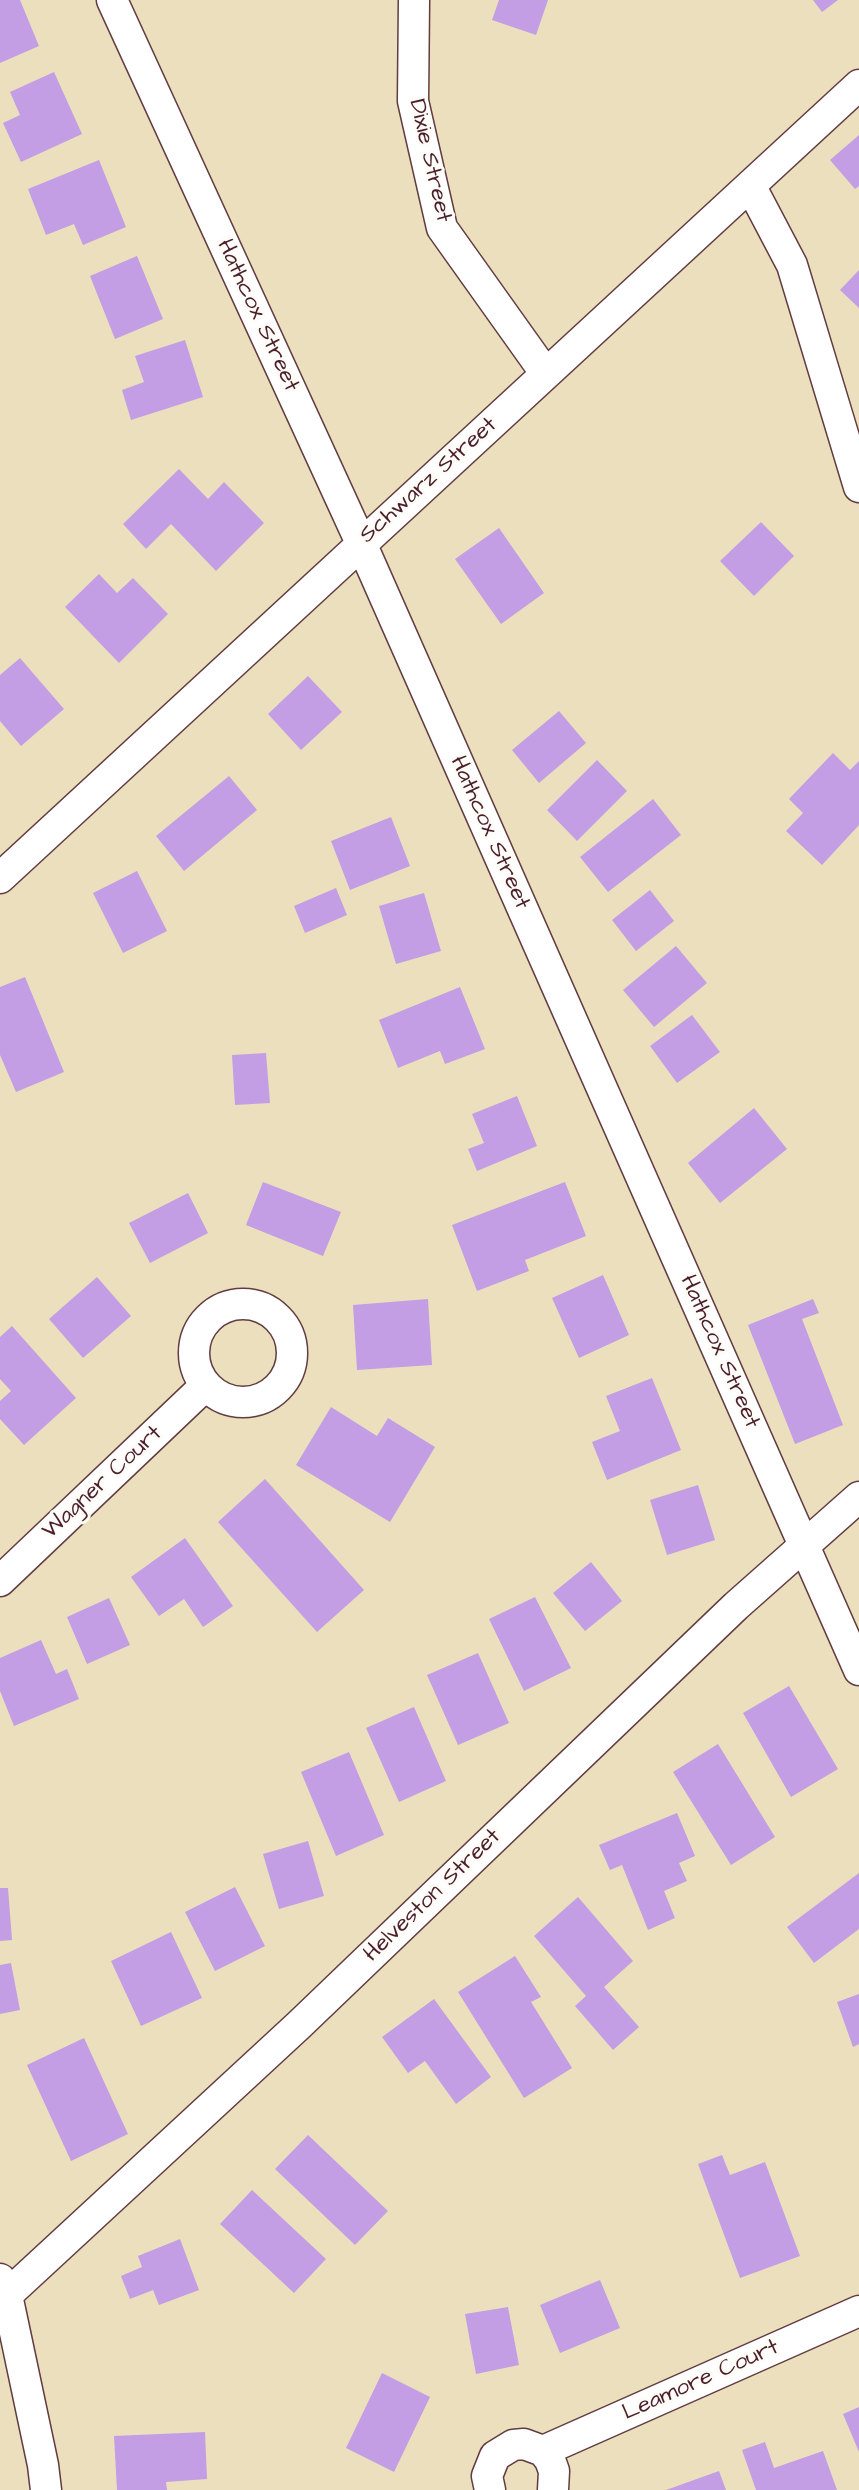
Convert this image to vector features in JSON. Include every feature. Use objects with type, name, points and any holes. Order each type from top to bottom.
[{"type":"street","name":"Hathcox Street","points":[[111,0],[361,543],[859,1670]]},
{"type":"street","name":"Dixie Street","points":[[414,0],[413,102],[442,228],[546,374]]},
{"type":"street","name":"Schwarz Street","points":[[4,866],[751,187],[859,85]]},
{"type":"street","points":[[751,187],[792,265],[859,487]]},
{"type":"street","name":"Wagner Court","points":[[0,1581],[206,1385]]},
{"type":"street","name":"Helveston Street","points":[[3,2287],[289,2035],[736,1606],[859,1497]]},
{"type":"street","points":[[3,2287],[43,2465],[46,2490]]},
{"type":"street","name":"Leamore Court","points":[[543,2451],[859,2311]]},
{"type":"street","points":[[490,2490],[487,2476],[495,2456],[503,2449],[524,2444],[543,2451],[551,2460],[554,2471],[552,2490]]},
{"type":"building","points":[[0,0],[20,0],[39,46],[0,63]]},
{"type":"building","points":[[499,0],[548,0],[536,35],[492,20]]},
{"type":"building","points":[[813,0],[838,0],[822,12]]},
{"type":"building","points":[[54,72],[82,134],[21,162],[3,123],[20,115],[10,92]]},
{"type":"building","points":[[859,135],[859,186],[855,189],[830,160]]},
{"type":"building","points":[[99,160],[126,227],[83,245],[74,224],[46,235],[28,189]]},
{"type":"building","points":[[137,256],[163,319],[115,339],[90,276]]},
{"type":"building","points":[[859,270],[859,308],[840,290]]},
{"type":"building","points":[[185,340],[203,397],[131,420],[122,390],[144,382],[135,356]]},
{"type":"building","points":[[179,469],[208,499],[224,482],[264,523],[216,571],[171,524],[146,549],[123,524]]},
{"type":"building","points":[[761,522],[794,556],[754,596],[720,561]]},
{"type":"building","points":[[499,528],[544,593],[501,624],[455,559]]},
{"type":"building","points":[[99,574],[117,593],[133,578],[168,614],[119,663],[65,607]]},
{"type":"building","points":[[20,658],[64,709],[21,746],[0,721],[0,675]]},
{"type":"building","points":[[308,676],[342,712],[301,750],[268,714]]},
{"type":"building","points":[[559,711],[586,743],[539,783],[512,750]]},
{"type":"building","points":[[833,753],[850,770],[859,761],[859,825],[822,865],[786,831],[803,813],[789,799]]},
{"type":"building","points":[[597,760],[627,791],[577,841],[547,810]]},
{"type":"building","points":[[229,776],[257,810],[184,871],[156,836]]},
{"type":"building","points":[[653,799],[681,835],[608,892],[580,857]]},
{"type":"building","points":[[391,817],[410,866],[350,890],[331,841]]},
{"type":"building","points":[[137,871],[167,931],[123,953],[93,893]]},
{"type":"building","points":[[336,888],[347,915],[305,933],[294,906]]},
{"type":"building","points":[[650,890],[674,921],[636,951],[612,920]]},
{"type":"building","points":[[424,893],[441,951],[396,964],[379,906]]},
{"type":"building","points":[[676,946],[707,983],[654,1027],[623,990]]},
{"type":"building","points":[[25,977],[64,1072],[16,1092],[0,1055],[0,987]]},
{"type":"building","points":[[460,987],[485,1049],[445,1064],[440,1051],[398,1068],[379,1020]]},
{"type":"building","points":[[692,1015],[720,1052],[677,1083],[650,1046]]},
{"type":"building","points":[[266,1053],[270,1103],[235,1105],[232,1055]]},
{"type":"building","points":[[517,1096],[537,1146],[477,1171],[468,1149],[484,1143],[472,1114]]},
{"type":"building","points":[[754,1108],[787,1149],[720,1203],[688,1163]]},
{"type":"building","points":[[263,1182],[341,1212],[323,1256],[246,1225]]},
{"type":"building","points":[[565,1182],[586,1236],[525,1260],[529,1271],[477,1291],[452,1225]]},
{"type":"building","points":[[188,1193],[208,1233],[150,1263],[129,1223]]},
{"type":"building","points":[[603,1275],[629,1335],[579,1358],[552,1298]]},
{"type":"building","points":[[97,1277],[131,1316],[83,1358],[49,1319]]},
{"type":"building","points":[[428,1299],[432,1365],[357,1370],[353,1305]]},
{"type":"building","points":[[813,1299],[819,1313],[802,1319],[843,1425],[795,1444],[748,1325]]},
{"type":"building","points":[[12,1326],[76,1398],[24,1445],[0,1419],[0,1401],[11,1391],[0,1379],[0,1337]]},
{"type":"building","points":[[652,1378],[681,1450],[607,1480],[592,1442],[620,1431],[606,1396]]},
{"type":"building","points":[[331,1407],[377,1436],[388,1418],[435,1447],[390,1522],[296,1465]]},
{"type":"building","points":[[265,1479],[364,1590],[317,1632],[218,1522]]},
{"type":"building","points":[[698,1485],[715,1540],[667,1555],[650,1500]]},
{"type":"building","points":[[185,1538],[233,1606],[203,1627],[184,1599],[159,1616],[131,1577]]},
{"type":"building","points":[[591,1562],[622,1601],[585,1631],[553,1593]]},
{"type":"building","points":[[535,1597],[571,1668],[524,1691],[489,1619]]},
{"type":"building","points":[[109,1598],[130,1645],[87,1664],[67,1617]]},
{"type":"building","points":[[41,1640],[56,1674],[67,1669],[79,1699],[14,1726],[0,1691],[0,1658]]},
{"type":"building","points":[[478,1653],[509,1723],[458,1745],[427,1675]]},
{"type":"building","points":[[789,1686],[838,1769],[791,1797],[743,1713]]},
{"type":"building","points":[[414,1707],[446,1781],[399,1802],[366,1728]]},
{"type":"building","points":[[718,1744],[775,1837],[731,1865],[673,1772]]},
{"type":"building","points":[[349,1752],[384,1835],[336,1856],[301,1772]]},
{"type":"building","points":[[677,1813],[695,1856],[679,1863],[687,1881],[664,1891],[675,1918],[648,1930],[622,1865],[610,1870],[599,1845]]},
{"type":"building","points":[[308,1841],[324,1896],[279,1909],[263,1854]]},
{"type":"building","points":[[859,1873],[859,1929],[814,1963],[787,1927]]},
{"type":"building","points":[[235,1887],[265,1946],[215,1971],[185,1912]]},
{"type":"building","points":[[0,1888],[8,1888],[12,1940],[0,1941]]},
{"type":"building","points":[[578,1897],[633,1961],[604,1987],[639,2027],[613,2050],[575,2006],[586,1996],[534,1936]]},
{"type":"building","points":[[171,1932],[202,1998],[141,2026],[111,1961]]},
{"type":"building","points":[[515,1956],[541,1997],[531,2002],[572,2068],[524,2098],[458,1992]]},
{"type":"building","points":[[11,1963],[20,2010],[0,2014],[0,1965]]},
{"type":"building","points":[[859,1994],[859,2044],[853,2047],[837,2002]]},
{"type":"building","points":[[434,1999],[491,2077],[456,2104],[425,2061],[408,2073],[382,2037]]},
{"type":"building","points":[[84,2038],[128,2134],[71,2161],[27,2065]]},
{"type":"building","points":[[308,2135],[388,2211],[355,2245],[275,2169]]},
{"type":"building","points":[[722,2155],[730,2175],[765,2162],[800,2256],[740,2278],[698,2164]]},
{"type":"building","points":[[252,2190],[326,2259],[294,2293],[220,2224]]},
{"type":"building","points":[[180,2239],[199,2290],[159,2305],[153,2290],[130,2299],[121,2276],[142,2267],[138,2256]]},
{"type":"building","points":[[600,2280],[620,2328],[560,2353],[540,2305]]},
{"type":"building","points":[[508,2307],[519,2365],[476,2374],[465,2314]]},
{"type":"building","points":[[382,2373],[430,2397],[394,2472],[346,2448]]},
{"type":"building","points":[[859,2407],[859,2452],[843,2414]]},
{"type":"building","points":[[205,2432],[207,2479],[166,2482],[167,2490],[117,2490],[114,2436]]},
{"type":"building","points":[[765,2442],[774,2468],[823,2451],[837,2490],[756,2490],[742,2450]]},
{"type":"building","points":[[719,2471],[726,2490],[666,2490]]}]
